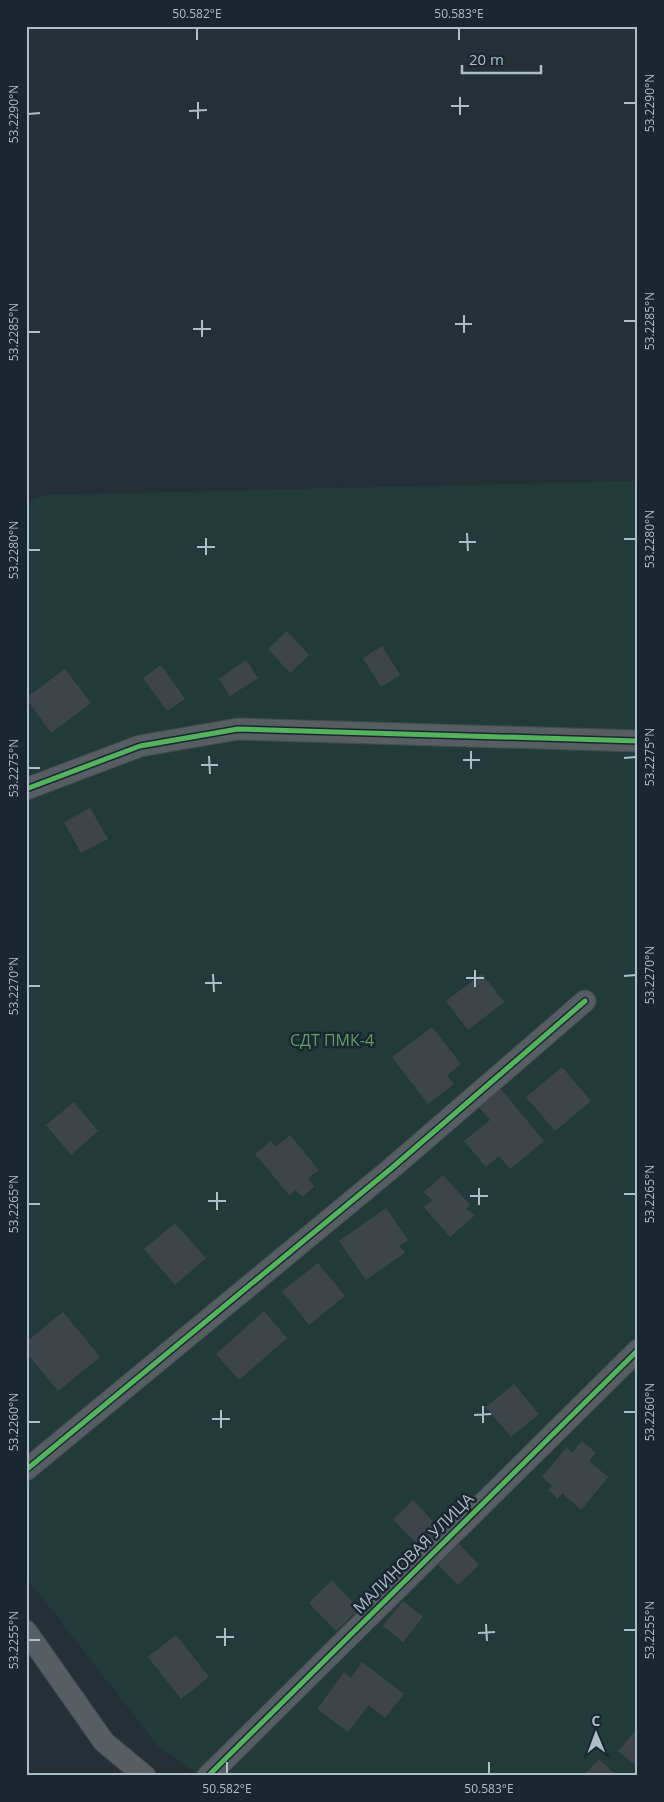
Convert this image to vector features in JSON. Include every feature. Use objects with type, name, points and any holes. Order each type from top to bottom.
[{"type":"street","points":[[26,789],[140,746],[238,729],[638,741]]},
{"type":"street","points":[[26,1470],[393,1167],[585,1001]]},
{"type":"street","name":"МАЛИНОВАЯ УЛИЦА","points":[[208,1776],[638,1350]]},
{"type":"street","points":[[26,1631],[104,1742],[145,1776]]},
{"type":"green space","name":"СДТ ПМК-4","points":[[638,481],[638,1776],[199,1776],[158,1746],[26,1577],[26,503],[44,495]]},
{"type":"building","points":[[287,631],[309,655],[290,673],[268,649]]},
{"type":"building","points":[[382,646],[400,675],[381,687],[363,658]]},
{"type":"building","points":[[246,660],[258,678],[230,696],[219,679]]},
{"type":"building","points":[[161,665],[185,699],[167,711],[143,678]]},
{"type":"building","points":[[65,669],[91,703],[51,733],[26,698]]},
{"type":"building","points":[[90,808],[108,839],[81,853],[64,822]]},
{"type":"building","points":[[482,974],[504,1002],[468,1030],[446,1001]]},
{"type":"building","points":[[432,1027],[461,1064],[447,1075],[454,1084],[428,1104],[392,1057]]},
{"type":"building","points":[[562,1067],[591,1101],[555,1131],[526,1097]]},
{"type":"building","points":[[500,1088],[544,1141],[510,1169],[499,1156],[486,1167],[464,1141],[490,1120],[478,1106]]},
{"type":"building","points":[[74,1102],[98,1131],[71,1155],[46,1125]]},
{"type":"building","points":[[290,1135],[319,1170],[308,1178],[314,1187],[302,1197],[296,1190],[289,1195],[255,1154],[271,1141],[276,1147]]},
{"type":"building","points":[[443,1175],[470,1205],[466,1209],[475,1215],[450,1237],[424,1207],[432,1200],[424,1192]]},
{"type":"building","points":[[386,1208],[408,1240],[399,1246],[405,1253],[366,1280],[339,1241]]},
{"type":"building","points":[[175,1223],[206,1258],[175,1285],[144,1249]]},
{"type":"building","points":[[318,1263],[345,1296],[309,1325],[282,1291]]},
{"type":"building","points":[[264,1311],[287,1338],[239,1380],[216,1354]]},
{"type":"building","points":[[63,1312],[100,1357],[58,1391],[26,1352],[26,1342]]},
{"type":"building","points":[[514,1384],[539,1414],[511,1437],[486,1407]]},
{"type":"building","points":[[582,1441],[596,1453],[589,1461],[608,1477],[581,1510],[562,1493],[558,1499],[548,1490],[552,1486],[542,1477],[567,1447],[572,1453]]},
{"type":"building","points":[[413,1500],[441,1530],[421,1549],[393,1519]]},
{"type":"building","points":[[459,1544],[479,1565],[458,1585],[438,1565]]},
{"type":"building","points":[[332,1580],[359,1609],[336,1631],[309,1603]]},
{"type":"building","points":[[403,1601],[423,1617],[403,1642],[383,1626]]},
{"type":"building","points":[[176,1635],[209,1677],[181,1699],[148,1657]]},
{"type":"building","points":[[362,1662],[404,1694],[385,1718],[369,1705],[348,1732],[317,1709],[344,1672],[351,1678]]},
{"type":"building","points":[[636,1730],[638,1732],[638,1767],[618,1751]]},
{"type":"building","points":[[599,1759],[617,1776],[583,1776]]},
{"type":"cycle path","points":[[26,789],[140,746],[238,729],[638,741]]},
{"type":"cycle path","points":[[26,1470],[393,1167],[585,1001]]},
{"type":"cycle path","points":[[208,1776],[638,1350]]}]
